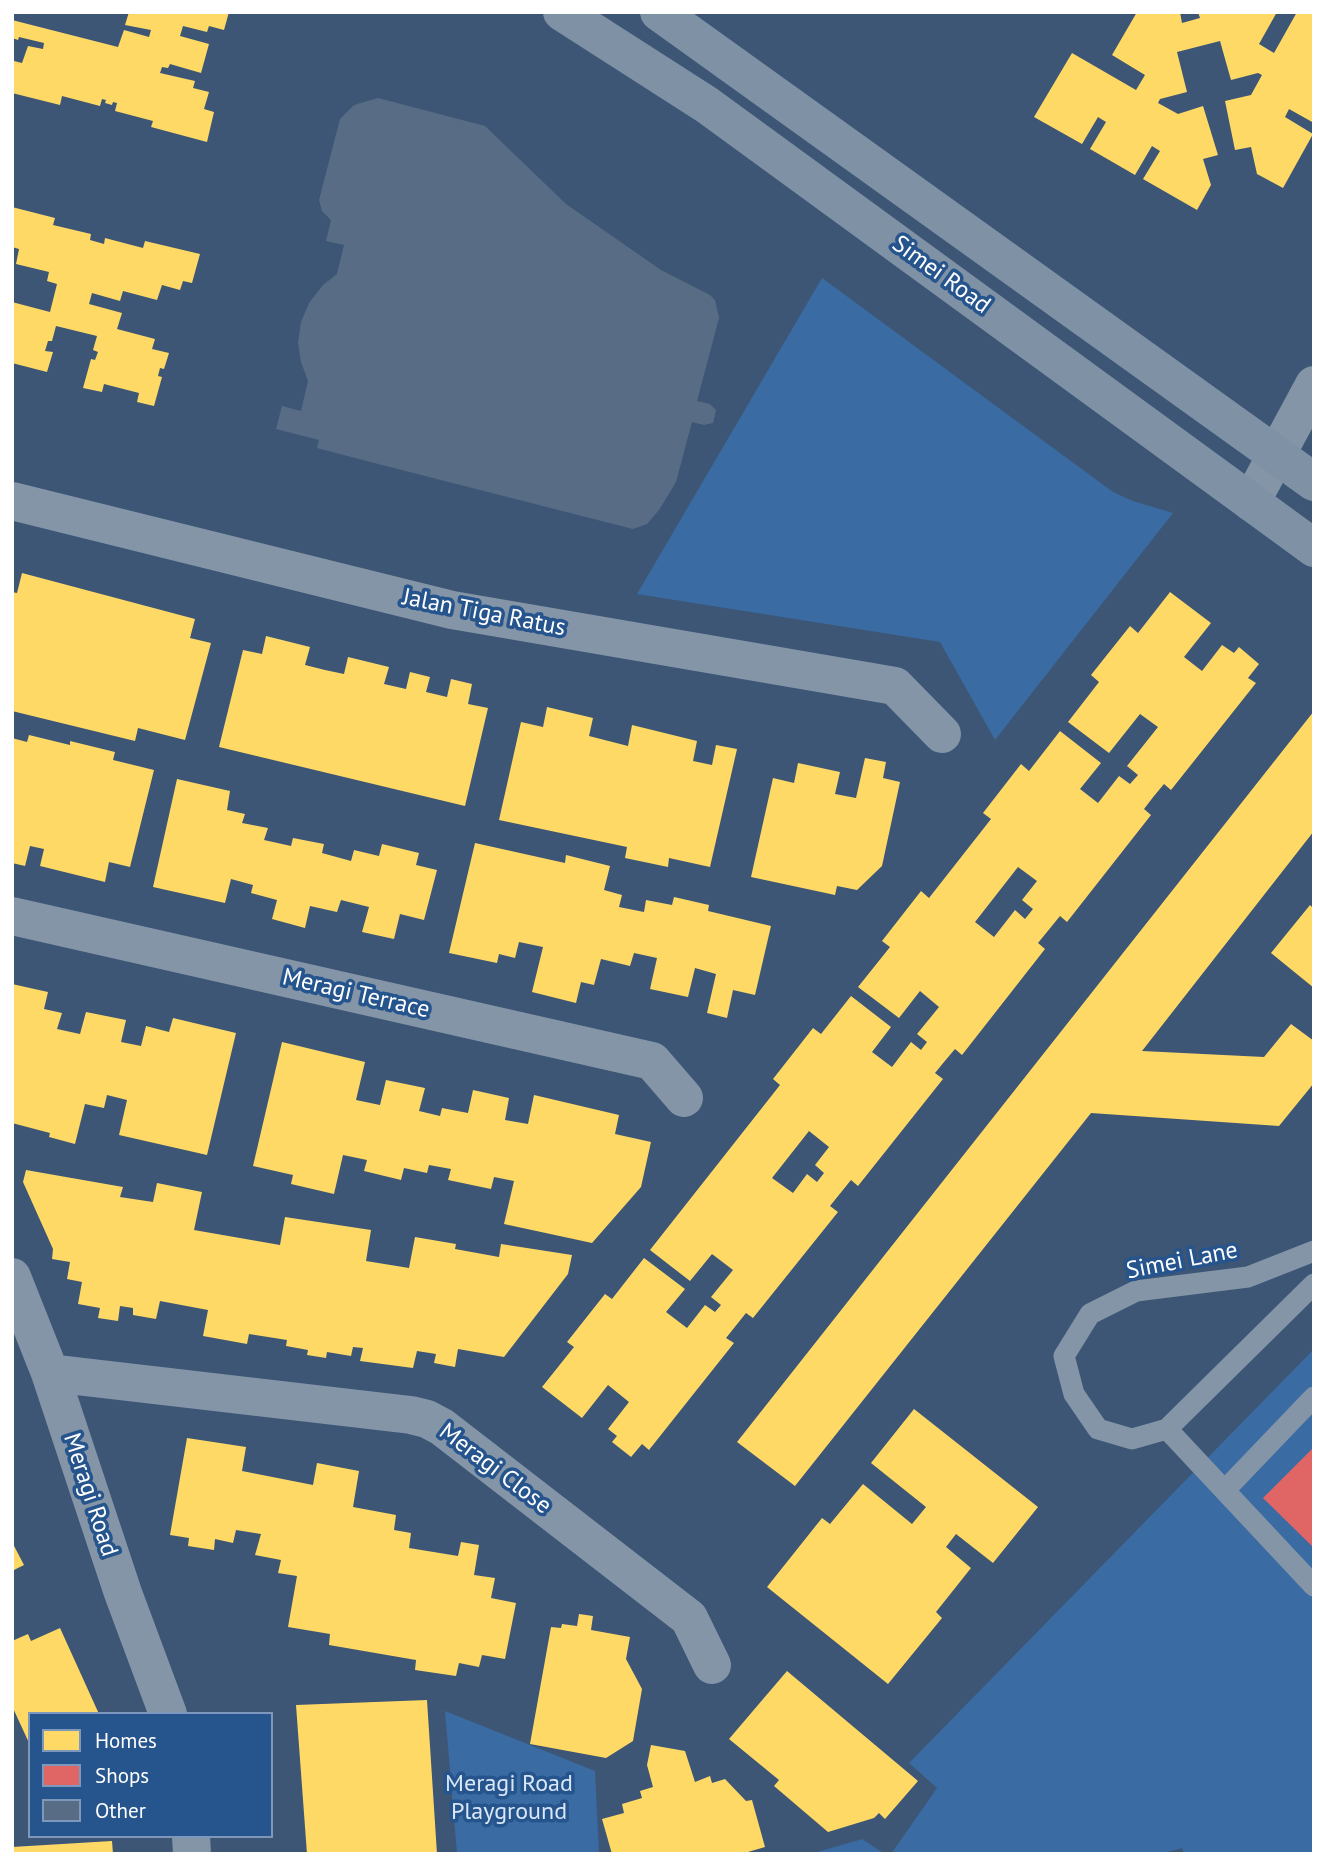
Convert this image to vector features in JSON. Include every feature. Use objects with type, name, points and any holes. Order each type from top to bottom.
[{"type":"main road","name":"Simei Road","points":[[562,12],[707,105],[1314,548]]},
{"type":"main road","name":"Simei Road","points":[[659,12],[1314,482]]},
{"type":"street","points":[[1251,502],[1314,385]]},
{"type":"street","name":"Jalan Tiga Ratus","points":[[12,501],[452,610],[895,686],[942,734]]},
{"type":"street","name":"Meragi Terrace","points":[[12,916],[652,1061],[684,1098]]},
{"type":"street","name":"Meragi Road","points":[[12,1277],[50,1373],[123,1593],[167,1712]]},
{"type":"street","name":"Meragi Close","points":[[50,1373],[427,1419],[442,1427],[689,1618],[712,1665]]},
{"type":"lane","name":"Simei Lane","points":[[1167,1430],[1132,1439],[1098,1429],[1074,1394],[1064,1356],[1090,1314],[1136,1291],[1248,1277],[1314,1251]]},
{"type":"lane","points":[[1314,1284],[1167,1430],[1314,1586]]},
{"type":"lane","points":[[1225,1490],[1314,1397]]},
{"type":"green space","points":[[822,278],[1113,492],[1173,513],[995,740],[940,642],[637,594]]},
{"type":"green space","points":[[1314,1349],[1314,1854],[1184,1854],[1182,1848],[1161,1854],[891,1854],[937,1788],[909,1763]]},
{"type":"green space","name":"Meragi Road Playground","points":[[445,1711],[595,1771],[599,1854],[457,1854]]},
{"type":"green space","points":[[862,1839],[885,1854],[811,1854]]},
{"type":"building: Homes","points":[[129,12],[229,12],[224,30],[209,26],[207,32],[183,26],[180,36],[209,44],[201,73],[170,64],[168,68],[162,67],[160,73],[195,81],[193,88],[209,92],[204,109],[214,112],[207,142],[151,127],[153,121],[115,111],[117,103],[113,102],[112,105],[105,103],[106,100],[102,99],[100,106],[62,96],[60,105],[12,93],[14,61],[22,63],[28,46],[43,49],[44,43],[12,38],[12,20],[118,47],[124,30],[149,37],[151,30],[125,25]]},
{"type":"building: Homes","points":[[1137,12],[1180,12],[1182,23],[1200,18],[1198,12],[1277,12],[1259,44],[1274,53],[1297,12],[1314,12],[1314,123],[1289,109],[1285,117],[1313,134],[1283,188],[1257,174],[1251,147],[1235,150],[1225,101],[1251,95],[1262,75],[1258,73],[1231,80],[1220,41],[1177,52],[1187,92],[1160,99],[1158,103],[1178,114],[1203,106],[1218,155],[1203,159],[1211,185],[1197,210],[1143,179],[1160,151],[1152,146],[1135,175],[1090,149],[1106,122],[1098,117],[1082,144],[1034,117],[1072,53],[1136,90],[1145,75],[1112,55]]},
{"type":"building: Homes","points":[[12,207],[55,218],[53,225],[91,234],[90,240],[104,244],[105,238],[143,248],[145,241],[200,254],[192,283],[183,281],[180,290],[162,285],[157,300],[123,291],[120,301],[92,293],[89,304],[122,313],[117,329],[155,339],[152,349],[169,353],[164,369],[160,368],[158,376],[162,377],[154,406],[137,402],[139,393],[104,384],[102,392],[83,388],[91,359],[95,360],[98,352],[93,350],[97,336],[56,326],[52,341],[48,341],[45,351],[53,352],[47,372],[12,363],[12,302],[50,312],[57,284],[47,281],[49,272],[16,264],[19,249],[12,247]]},
{"type":"building: Homes","points":[[22,573],[195,619],[190,638],[211,643],[185,740],[138,728],[135,741],[12,711],[12,592],[17,593]]},
{"type":"building: Homes","points":[[1170,592],[1211,623],[1184,657],[1202,671],[1222,645],[1234,653],[1239,647],[1259,664],[1248,678],[1256,683],[1171,790],[1164,784],[1154,796],[1144,809],[1151,815],[1067,922],[1060,916],[1038,943],[1045,949],[962,1055],[955,1049],[935,1073],[943,1079],[858,1186],[851,1180],[830,1206],[838,1212],[753,1318],[746,1313],[726,1338],[734,1343],[649,1450],[642,1444],[631,1457],[612,1442],[617,1436],[608,1429],[629,1402],[608,1385],[582,1418],[542,1387],[574,1347],[567,1342],[605,1294],[612,1299],[644,1258],[685,1289],[666,1312],[687,1328],[705,1305],[715,1312],[721,1305],[711,1297],[733,1270],[712,1254],[690,1281],[650,1250],[780,1085],[773,1079],[813,1028],[821,1034],[851,996],[891,1027],[872,1052],[892,1067],[911,1042],[921,1050],[927,1042],[917,1034],[939,1007],[920,991],[899,1018],[858,987],[890,947],[882,941],[921,891],[929,898],[991,819],[983,813],[1021,764],[1029,771],[1060,731],[1101,763],[1080,789],[1098,803],[1119,776],[1130,784],[1138,775],[1127,766],[1158,727],[1140,714],[1109,753],[1068,722],[1099,682],[1091,675],[1130,626],[1138,633]],"holes":[[[1018,867],[1037,881],[1022,900],[1033,909],[1025,919],[1015,910],[994,937],[975,922]],[[809,1131],[829,1147],[815,1165],[824,1173],[817,1182],[807,1174],[793,1193],[772,1178]]]},
{"type":"building: Homes","points":[[266,636],[310,647],[305,665],[344,674],[348,657],[389,667],[384,684],[406,689],[410,672],[430,677],[426,692],[447,697],[451,679],[472,684],[468,704],[488,708],[465,806],[219,747],[243,650],[262,654]]},
{"type":"building: Homes","points":[[547,707],[593,718],[589,736],[628,746],[632,725],[697,741],[693,761],[712,765],[716,745],[737,749],[710,867],[669,858],[668,867],[625,858],[627,847],[499,820],[521,722],[543,727]]},
{"type":"building: Homes","points":[[1314,711],[1314,831],[1142,1051],[1264,1057],[1291,1024],[1314,1041],[1314,1083],[1279,1126],[1091,1113],[795,1486],[737,1442]]},
{"type":"building: Homes","points":[[29,735],[115,752],[113,760],[154,770],[130,867],[109,862],[105,882],[40,866],[44,849],[30,846],[25,866],[12,863],[12,738],[27,742]]},
{"type":"building: Homes","points":[[865,758],[886,762],[883,778],[900,782],[882,866],[857,890],[837,886],[835,895],[751,877],[773,778],[794,783],[798,763],[840,772],[835,794],[856,798]]},
{"type":"building: Homes","points":[[177,779],[230,791],[227,810],[245,814],[242,823],[268,828],[264,840],[291,846],[293,838],[324,844],[322,853],[351,861],[354,850],[379,856],[382,844],[419,853],[416,865],[437,870],[424,920],[400,914],[394,939],[362,932],[369,907],[341,900],[337,912],[310,906],[305,928],[272,919],[277,900],[251,893],[253,885],[231,879],[225,903],[153,887]]},
{"type":"building: Homes","points":[[475,843],[565,863],[566,855],[610,866],[604,890],[622,895],[619,907],[644,912],[646,900],[672,905],[674,897],[709,905],[708,911],[771,926],[755,995],[733,990],[727,1018],[707,1013],[716,974],[695,968],[688,997],[650,989],[657,958],[634,953],[630,966],[601,959],[594,985],[581,982],[576,1003],[532,992],[543,947],[519,942],[515,958],[499,954],[497,963],[449,953]]},
{"type":"building: Homes","points":[[1310,905],[1314,909],[1314,988],[1271,953]]},
{"type":"building: Homes","points":[[12,984],[48,992],[44,1009],[62,1013],[57,1029],[80,1034],[86,1012],[126,1020],[121,1042],[141,1046],[146,1026],[169,1032],[173,1018],[236,1033],[207,1155],[119,1135],[127,1100],[107,1095],[104,1108],[85,1104],[75,1144],[49,1137],[50,1133],[12,1123]]},
{"type":"building: Homes","points":[[282,1042],[365,1062],[356,1100],[380,1105],[386,1080],[425,1088],[419,1111],[440,1116],[442,1108],[468,1113],[473,1090],[509,1098],[505,1120],[528,1124],[534,1095],[619,1115],[615,1134],[651,1142],[641,1187],[592,1243],[504,1224],[514,1181],[494,1177],[491,1189],[448,1180],[451,1169],[429,1165],[427,1173],[404,1168],[401,1180],[364,1171],[367,1160],[343,1155],[334,1194],[291,1184],[293,1175],[253,1166]]},
{"type":"building: Homes","points":[[26,1170],[123,1187],[120,1197],[153,1202],[157,1183],[202,1192],[194,1230],[280,1245],[285,1217],[371,1230],[366,1261],[409,1268],[415,1237],[456,1244],[455,1249],[499,1257],[501,1244],[572,1255],[568,1274],[504,1357],[458,1349],[455,1367],[434,1363],[436,1354],[417,1351],[413,1368],[360,1361],[363,1348],[353,1347],[351,1356],[327,1352],[326,1358],[307,1355],[308,1350],[286,1346],[287,1340],[249,1334],[247,1344],[203,1336],[208,1310],[160,1301],[156,1319],[133,1315],[133,1308],[120,1306],[118,1321],[98,1318],[100,1308],[78,1304],[82,1282],[67,1279],[70,1262],[52,1259],[53,1249],[23,1182]]},
{"type":"building: Homes","points":[[914,1409],[1038,1507],[993,1563],[956,1534],[946,1547],[971,1568],[936,1612],[942,1618],[888,1684],[767,1587],[822,1518],[830,1524],[863,1484],[912,1524],[926,1507],[871,1463]]},
{"type":"building: Homes","points":[[187,1438],[246,1447],[242,1471],[313,1485],[317,1463],[359,1471],[353,1507],[396,1515],[394,1530],[411,1533],[409,1548],[458,1556],[461,1542],[479,1545],[474,1575],[495,1578],[491,1598],[516,1603],[505,1659],[482,1655],[479,1667],[459,1663],[456,1676],[415,1670],[416,1660],[329,1645],[330,1634],[288,1627],[297,1576],[278,1573],[281,1560],[255,1555],[261,1534],[236,1530],[233,1543],[215,1539],[214,1550],[188,1546],[189,1538],[170,1535]]},
{"type":"building: Homes","points":[[12,1542],[24,1565],[12,1571]]},
{"type":"building: Homes","points":[[579,1614],[593,1616],[591,1630],[630,1637],[626,1659],[642,1689],[633,1741],[606,1758],[530,1744],[551,1627],[561,1628],[562,1624],[577,1626]]},
{"type":"building: Homes","points":[[60,1628],[98,1712],[28,1712],[28,1741],[12,1706],[12,1641],[28,1634],[31,1641]]},
{"type":"building: Homes","points":[[787,1671],[918,1781],[885,1819],[879,1813],[874,1818],[828,1832],[774,1786],[779,1780],[729,1739]]},
{"type":"building: Homes","points":[[427,1700],[437,1854],[307,1854],[296,1705]]},
{"type":"building: Homes","points":[[651,1745],[685,1751],[695,1782],[710,1776],[712,1783],[725,1779],[746,1801],[752,1800],[765,1847],[741,1854],[612,1854],[602,1819],[624,1813],[622,1804],[642,1798],[640,1791],[653,1787],[647,1765]]},
{"type":"building: Homes","points":[[112,1841],[113,1854],[12,1854],[12,1847]]},
{"type":"building: Shops","points":[[1314,1447],[1314,1548],[1263,1498]]},
{"type":"building: Other","points":[[378,98],[485,126],[566,204],[661,270],[715,300],[719,318],[697,401],[710,404],[716,410],[713,423],[704,425],[692,422],[676,482],[647,524],[633,529],[382,465],[317,448],[319,440],[276,429],[282,406],[301,411],[308,381],[298,343],[301,322],[309,303],[323,285],[337,274],[344,245],[326,241],[331,220],[322,211],[319,200],[340,119],[354,105]]}]
